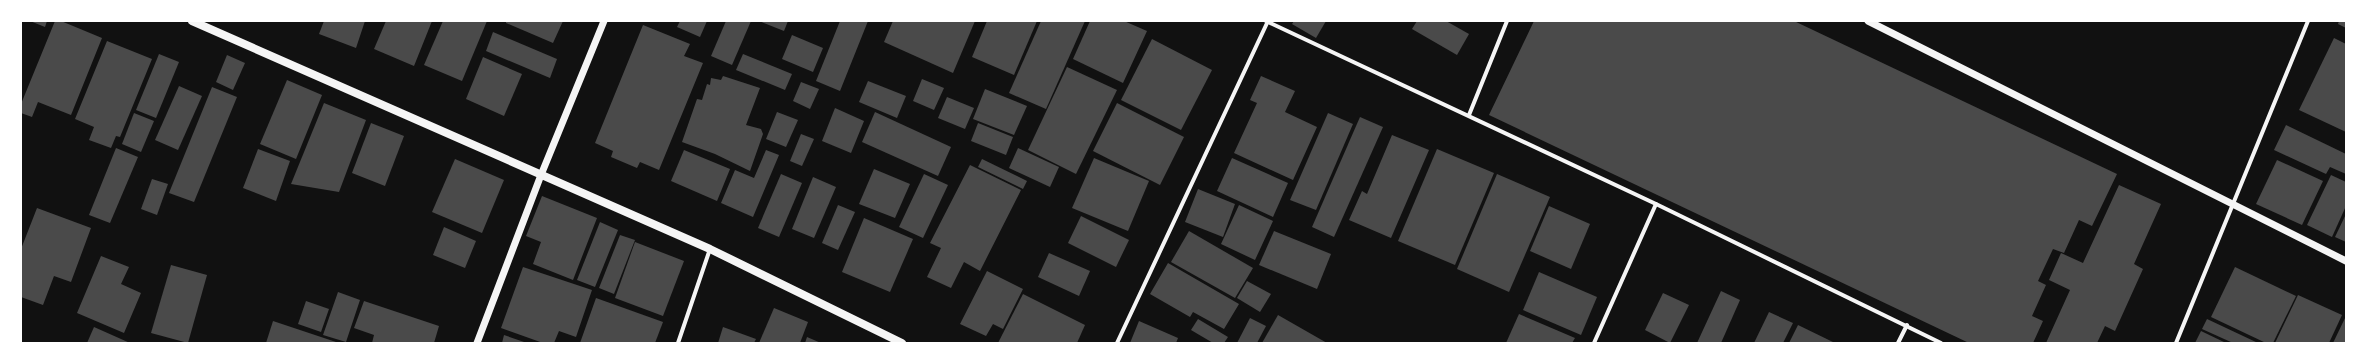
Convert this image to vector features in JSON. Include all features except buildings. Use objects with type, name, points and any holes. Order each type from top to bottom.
[{"type":"main road","points":[[192,21],[541,176],[710,249],[902,343]]},
{"type":"street","points":[[477,343],[541,176],[604,21]]},
{"type":"street","points":[[1117,343],[1267,21],[1656,204],[1907,325],[1941,343]]},
{"type":"street","points":[[1469,115],[1507,21]]},
{"type":"street","points":[[1868,21],[2231,205],[2346,261]]},
{"type":"street","points":[[2176,343],[2231,205],[2308,21]]},
{"type":"street","points":[[1594,343],[1656,204]]},
{"type":"street","points":[[678,343],[710,249]]},
{"type":"street","points":[[1898,343],[1907,325]]}]
